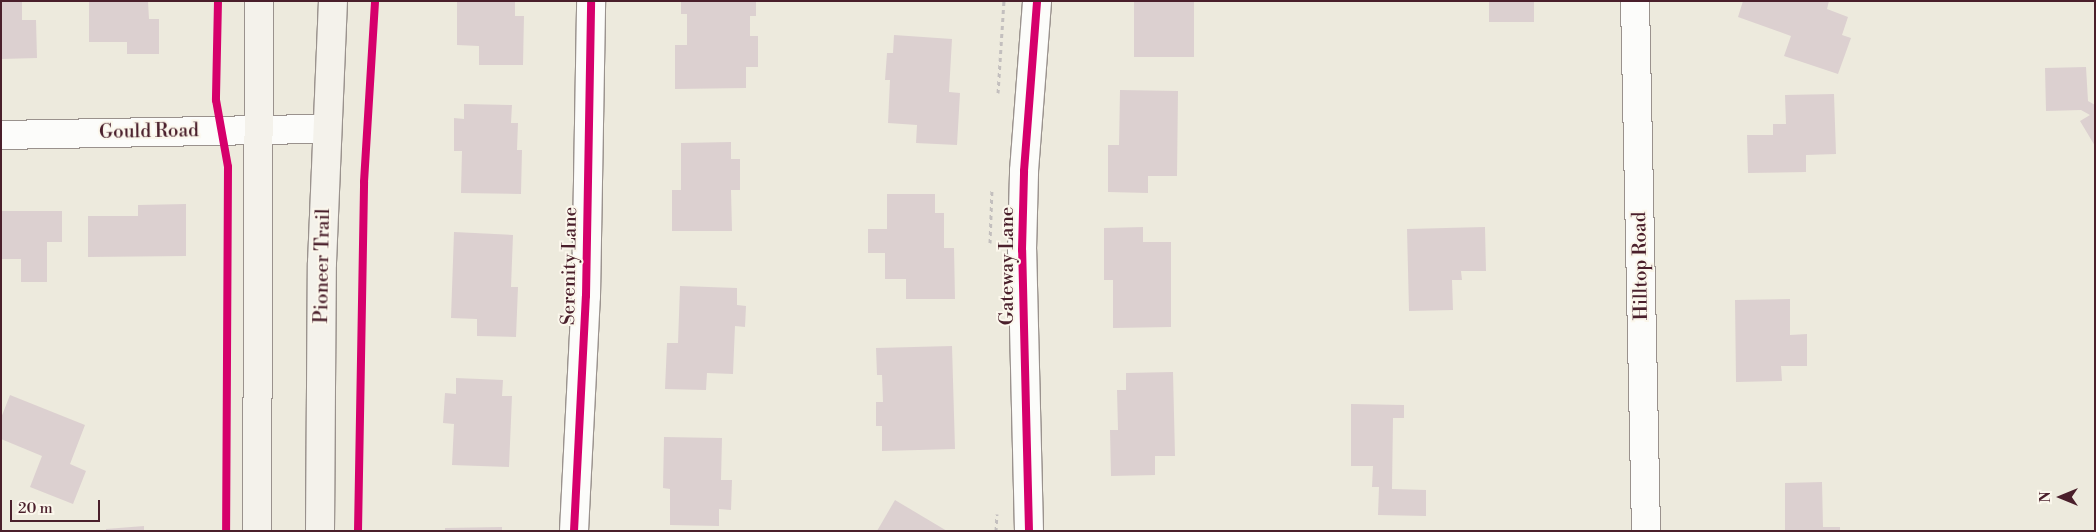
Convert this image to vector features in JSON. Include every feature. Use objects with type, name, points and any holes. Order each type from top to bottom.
[{"type":"main road","points":[[257,531],[257,130],[259,1]]},
{"type":"main road","name":"Pioneer Trail","points":[[320,531],[322,263],[333,1]]},
{"type":"street","name":"Serenity Lane","points":[[574,531],[586,296],[591,1]]},
{"type":"street","name":"Gateway Lane","points":[[1029,531],[1022,250],[1024,171],[1037,1]]},
{"type":"street","name":"Hilltop Road","points":[[1635,1],[1646,531]]},
{"type":"street","name":"Gould Road","points":[[1,135],[327,129]]},
{"type":"building","points":[[1,1],[22,1],[22,20],[36,20],[37,58],[1,59]]},
{"type":"building","points":[[148,1],[149,19],[159,19],[159,54],[127,54],[127,42],[89,42],[89,2]]},
{"type":"building","points":[[457,1],[515,1],[515,16],[524,16],[523,65],[479,65],[479,46],[457,45]]},
{"type":"building","points":[[681,1],[756,1],[756,16],[750,16],[750,36],[758,36],[758,67],[746,67],[746,88],[675,89],[675,45],[687,45],[687,14],[681,14]]},
{"type":"building","points":[[1134,1],[1194,1],[1194,57],[1134,57]]},
{"type":"building","points":[[1489,1],[1534,1],[1534,22],[1489,22]]},
{"type":"building","points":[[1743,1],[1829,1],[1827,9],[1848,17],[1842,35],[1851,38],[1838,74],[1784,56],[1791,36],[1738,17]]},
{"type":"building","points":[[894,35],[952,39],[949,92],[960,93],[957,145],[916,143],[917,125],[888,123],[890,80],[885,80],[887,53],[893,53]]},
{"type":"building","points":[[2086,67],[2088,101],[2095,105],[2095,146],[2080,121],[2090,115],[2081,110],[2046,111],[2045,68]]},
{"type":"building","points":[[1120,90],[1178,91],[1177,176],[1148,176],[1148,193],[1108,192],[1108,145],[1119,145]]},
{"type":"building","points":[[1834,94],[1836,154],[1806,155],[1806,172],[1748,173],[1747,135],[1773,135],[1773,124],[1786,124],[1785,95]]},
{"type":"building","points":[[464,104],[512,105],[511,123],[518,123],[517,150],[522,150],[521,194],[461,193],[462,151],[454,151],[454,118],[464,119]]},
{"type":"building","points":[[731,142],[731,159],[740,159],[740,190],[731,190],[732,231],[672,231],[672,190],[681,190],[681,143]]},
{"type":"building","points":[[887,194],[935,194],[935,213],[944,213],[944,248],[954,248],[955,299],[906,299],[906,279],[885,279],[885,253],[868,253],[868,229],[887,229]]},
{"type":"building","points":[[186,204],[186,256],[88,257],[88,216],[138,216],[138,205]]},
{"type":"building","points":[[1,211],[62,211],[62,242],[47,242],[47,282],[21,282],[21,259],[1,259]]},
{"type":"building","points":[[1143,227],[1143,242],[1171,242],[1171,327],[1113,328],[1113,280],[1104,280],[1104,228]]},
{"type":"building","points":[[1485,227],[1486,271],[1461,271],[1462,280],[1452,280],[1453,310],[1409,311],[1407,229]]},
{"type":"building","points":[[454,232],[513,235],[511,287],[518,287],[516,337],[477,336],[477,319],[451,318]]},
{"type":"building","points":[[680,286],[737,288],[737,305],[746,306],[745,327],[735,326],[733,374],[707,373],[706,390],[665,389],[667,343],[678,343]]},
{"type":"building","points":[[1790,299],[1790,335],[1807,334],[1807,366],[1781,366],[1782,381],[1736,382],[1735,300]]},
{"type":"building","points":[[952,346],[955,449],[882,451],[882,426],[876,426],[876,402],[883,402],[882,375],[877,375],[876,348]]},
{"type":"building","points":[[1173,372],[1175,456],[1155,456],[1155,475],[1111,476],[1110,430],[1118,430],[1117,390],[1126,390],[1126,373]]},
{"type":"building","points":[[456,378],[503,380],[502,396],[512,396],[509,467],[452,465],[454,424],[443,423],[445,393],[456,394]]},
{"type":"building","points":[[10,395],[85,425],[70,464],[86,471],[73,504],[30,487],[42,456],[1,439],[1,418]]},
{"type":"building","points":[[1351,404],[1404,405],[1404,418],[1393,418],[1392,489],[1426,490],[1426,516],[1378,515],[1379,487],[1372,487],[1373,466],[1351,466]]},
{"type":"building","points":[[664,437],[722,438],[721,480],[732,480],[731,510],[719,509],[719,526],[670,525],[670,489],[663,488]]},
{"type":"building","points":[[1822,482],[1823,527],[1840,527],[1840,531],[1785,531],[1785,483]]},
{"type":"building","points":[[895,500],[947,531],[877,531]]},
{"type":"building","points":[[144,526],[144,531],[106,531],[106,529]]},
{"type":"building","points":[[502,527],[502,531],[445,531],[445,528]]},
{"type":"cycle path","points":[[218,1],[216,100],[228,167],[226,531]]},
{"type":"cycle path","points":[[358,531],[364,182],[375,1]]},
{"type":"cycle path","points":[[574,531],[586,296],[591,1]]},
{"type":"cycle path","points":[[1029,531],[1022,250],[1024,171],[1037,1]]}]
